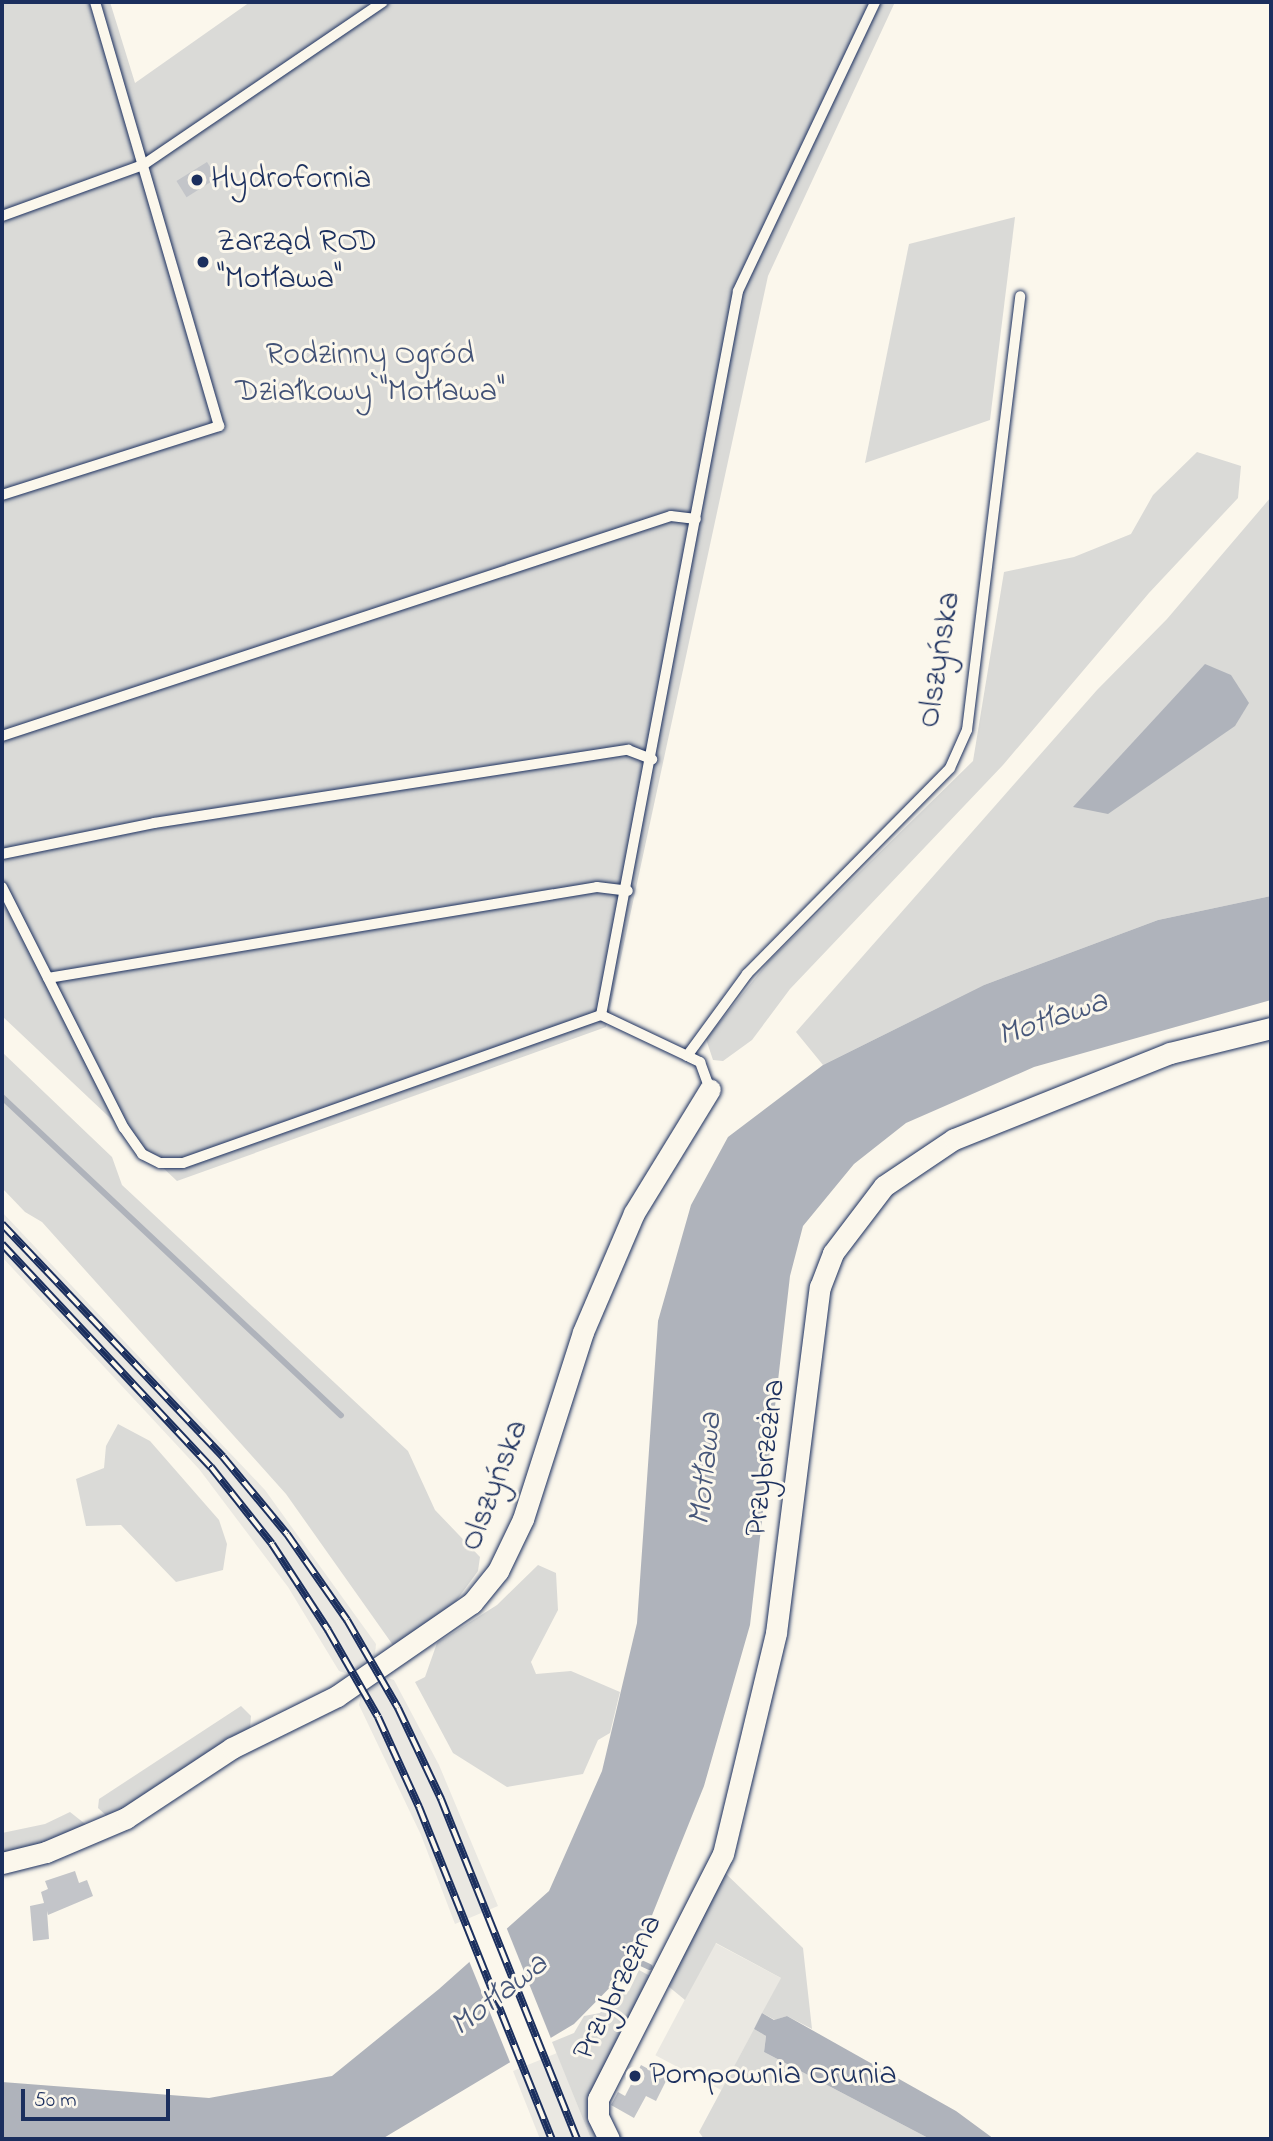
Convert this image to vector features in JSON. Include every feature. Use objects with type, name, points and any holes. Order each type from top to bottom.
[{"type":"street","name":"Przybrzeżna","points":[[609,2139],[598,2116],[598,2099],[723,1854],[776,1633],[820,1287],[833,1253],[884,1186],[954,1139],[1170,1053],[1271,1028]]},
{"type":"street","name":"Olszyńska","points":[[2,1863],[46,1852],[126,1818],[232,1748],[337,1696],[472,1603],[498,1571],[523,1519],[583,1332],[634,1213],[710,1089]]},
{"type":"lane","points":[[2,495],[219,426],[95,2]]},
{"type":"lane","points":[[2,216],[143,165],[383,2]]},
{"type":"lane","points":[[2,887],[124,1128],[142,1154],[160,1163],[183,1163],[604,1016],[738,291],[875,2]]},
{"type":"lane","name":"Olszyńska","points":[[687,1056],[747,974],[950,768],[967,730],[1020,296]]},
{"type":"lane","points":[[2,736],[671,516],[696,519]]},
{"type":"lane","points":[[2,854],[154,823],[628,750],[652,759]]},
{"type":"lane","points":[[48,978],[597,887],[628,891]]},
{"type":"lane","name":"Olszyńska","points":[[604,1016],[700,1062],[710,1089]]},
{"type":"shaded area","points":[[2,1212],[265,1490],[376,1644],[375,1654],[348,1674],[339,1671],[288,1587],[199,1469],[2,1257]]},
{"type":"shaded area","points":[[388,1678],[394,1680],[439,1765],[498,1906],[455,1924],[421,1835],[359,1705],[361,1696]]},
{"type":"shaded area","points":[[715,1943],[781,1978],[722,2090],[655,2055]]},
{"type":"shaded area","points":[[557,2053],[591,2139],[540,2139],[513,2071]]},
{"type":"green space","name":"Rodzinny Ogród Działkowy \"Motława\"","points":[[2,2],[110,2],[135,83],[250,2],[895,2],[768,276],[606,1027],[177,1181],[2,1016]]},
{"type":"green space","points":[[1015,217],[990,420],[865,463],[909,244]]},
{"type":"green space","points":[[1197,452],[1241,466],[1238,498],[1149,593],[1003,765],[790,989],[752,1040],[723,1061],[713,1060],[706,1039],[769,961],[973,761],[1004,572],[1074,557],[1131,534],[1153,495]]},
{"type":"green space","points":[[1271,497],[1271,896],[1158,920],[984,985],[823,1065],[796,1032],[1097,690],[1167,619]]},
{"type":"green space","points":[[2,1052],[112,1157],[122,1185],[408,1451],[435,1510],[480,1557],[478,1571],[456,1601],[395,1648],[286,1494],[42,1222],[25,1212],[2,1188]]},
{"type":"green space","points":[[118,1424],[150,1441],[219,1520],[227,1544],[223,1570],[176,1582],[121,1525],[86,1526],[76,1479],[104,1468],[106,1446]]},
{"type":"green space","points":[[538,1565],[556,1573],[558,1610],[531,1662],[536,1674],[571,1671],[620,1692],[610,1733],[598,1740],[583,1774],[507,1787],[453,1753],[415,1682],[425,1677],[437,1643],[497,1605]]},
{"type":"green space","points":[[241,1706],[251,1716],[250,1728],[109,1818],[98,1808],[99,1799]]},
{"type":"green space","points":[[70,1812],[89,1827],[62,1839],[2,1854],[2,1833],[45,1824]]},
{"type":"green space","points":[[722,1870],[803,1948],[812,2029],[787,2016],[775,2020],[762,2013],[781,1978],[716,1943],[685,2000],[668,1986]]},
{"type":"green space","points":[[639,1970],[652,1977],[596,2084],[600,2139],[591,2139],[552,2042],[574,2033],[584,2016],[600,2013],[615,1996],[629,1991]]},
{"type":"green space","points":[[754,2029],[766,2036],[764,2052],[930,2139],[704,2139],[699,2132]]},
{"type":"water","points":[[1205,664],[1231,675],[1249,703],[1235,726],[1108,814],[1073,807]]},
{"type":"water","name":"Motława","points":[[1271,896],[1271,1000],[1034,1067],[906,1123],[854,1164],[803,1226],[790,1276],[750,1625],[704,1786],[632,1965],[574,2024],[382,2139],[2,2139],[2,2082],[209,2098],[332,2076],[439,1989],[549,1891],[602,1771],[637,1623],[658,1321],[691,1205],[728,1137],[823,1065],[984,985],[1158,920]]},
{"type":"water","points":[[762,2013],[774,2020],[787,2016],[956,2111],[994,2139],[930,2139],[764,2052],[766,2036],[754,2029]]},
{"type":"pier","points":[[505,1924],[552,2041],[512,2067],[467,1956]]},
{"type":"building","name":"Hydrofornia","points":[[207,162],[217,178],[187,197],[176,181]]},
{"type":"building","points":[[75,1871],[79,1883],[87,1880],[93,1896],[48,1915],[47,1911],[49,1939],[33,1941],[30,1906],[44,1903],[41,1892],[48,1889],[45,1881]]},
{"type":"building","points":[[641,2065],[667,2079],[656,2101],[646,2096],[634,2118],[611,2105],[618,2092],[625,2096]]},
{"type":"waterway","points":[[2,1097],[341,1415]]},
{"type":"waterway","points":[[626,1956],[650,1967]]},
{"type":"railway","points":[[2,1224],[223,1457],[287,1534],[347,1620],[398,1708],[441,1799],[577,2139]]},
{"type":"railway","points":[[2,1244],[211,1467],[272,1544],[328,1630],[378,1717],[419,1807],[552,2139]]},
{"type":"place","name":"Hydrofornia","points":[[197,180]]},
{"type":"place","name":"Zarząd ROD \"Motława\"","points":[[203,262]]},
{"type":"place","name":"Pompownia Orunia","points":[[635,2076]]}]
